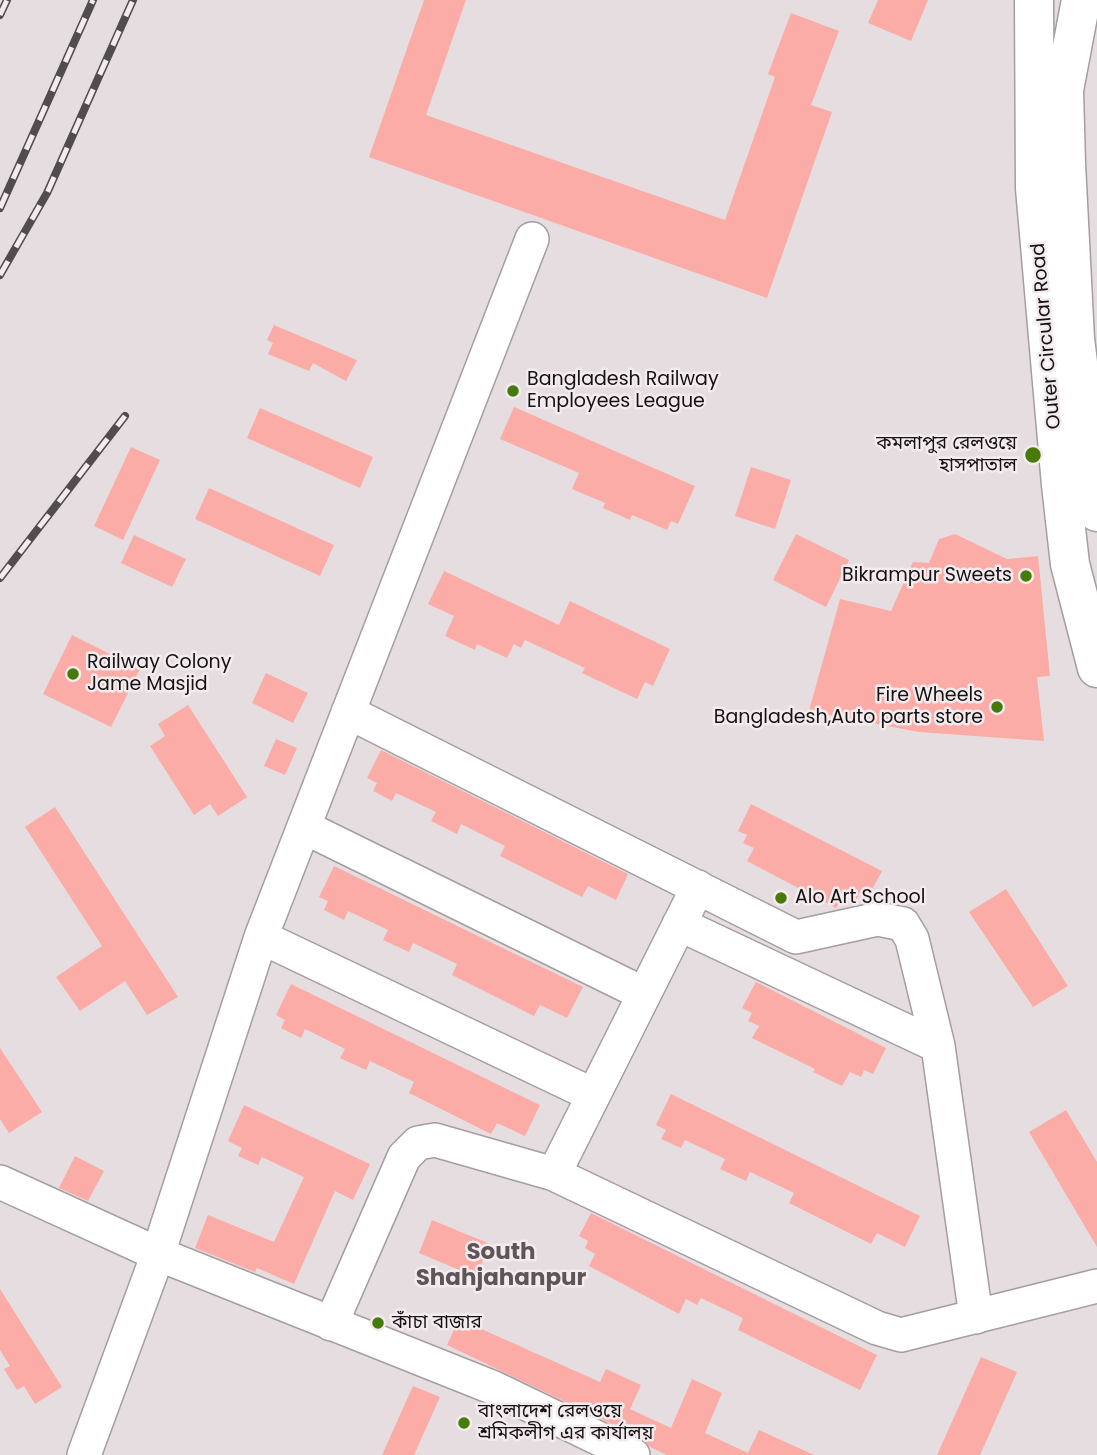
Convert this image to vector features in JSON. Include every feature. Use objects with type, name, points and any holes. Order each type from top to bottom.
[{"type":"main road","name":"Outer Circular Road","points":[[1034,0],[1035,188],[1053,402],[1070,564],[1097,668]]},
{"type":"main road","name":"Outer Circular Road","points":[[1081,0],[1064,90],[1066,164],[1075,339],[1097,512]]},
{"type":"street","points":[[84,1455],[158,1254],[261,937],[532,239]]},
{"type":"street","points":[[348,712],[796,937],[878,919],[903,924],[912,939],[937,1046],[976,1317]]},
{"type":"street","points":[[304,827],[644,994]]},
{"type":"street","points":[[554,1174],[698,887]]},
{"type":"street","points":[[679,924],[937,1046]]},
{"type":"street","points":[[261,937],[593,1094]]},
{"type":"street","points":[[331,1324],[404,1157],[418,1143],[435,1140],[554,1174],[877,1328],[901,1335],[1097,1286]]},
{"type":"street","points":[[0,1182],[158,1254],[494,1388],[619,1451]]},
{"type":"building","points":[[424,0],[466,0],[426,115],[725,220],[775,77],[768,74],[791,13],[839,31],[811,105],[832,112],[767,298],[369,157]]},
{"type":"building","points":[[878,0],[928,0],[911,41],[868,23]]},
{"type":"building","points":[[274,325],[357,360],[346,381],[313,363],[309,371],[268,354],[273,343],[267,340]]},
{"type":"building","points":[[514,407],[695,486],[678,524],[671,521],[667,530],[632,515],[630,520],[603,508],[605,503],[572,489],[579,473],[500,439]]},
{"type":"building","points":[[260,408],[373,457],[360,488],[247,438]]},
{"type":"building","points":[[131,447],[160,460],[123,540],[94,526]]},
{"type":"building","points":[[751,467],[791,480],[775,529],[735,516]]},
{"type":"building","points":[[209,488],[334,545],[320,576],[195,519]]},
{"type":"building","points":[[796,534],[849,560],[826,607],[773,580]]},
{"type":"building","points":[[955,534],[1007,559],[1038,556],[1050,676],[1037,677],[1044,741],[919,732],[809,711],[840,599],[891,611],[913,562],[929,563],[939,539]]},
{"type":"building","points":[[134,535],[186,559],[172,587],[121,563]]},
{"type":"building","points":[[444,571],[559,625],[570,601],[670,649],[653,686],[645,682],[637,699],[582,673],[585,668],[525,640],[521,648],[514,644],[507,658],[477,644],[475,650],[445,636],[454,616],[428,604]]},
{"type":"building","points":[[72,635],[140,669],[111,727],[43,694]]},
{"type":"building","points":[[266,673],[308,693],[293,723],[252,703]]},
{"type":"building","points":[[188,705],[247,797],[218,816],[210,804],[194,815],[150,746],[165,736],[158,724]]},
{"type":"building","points":[[276,739],[297,748],[285,775],[264,766]]},
{"type":"building","points":[[381,750],[628,874],[616,900],[588,886],[582,897],[500,856],[505,846],[461,824],[457,834],[431,821],[436,812],[396,793],[392,801],[373,791],[377,783],[367,778]]},
{"type":"building","points":[[751,804],[882,871],[868,897],[860,892],[856,900],[845,894],[836,908],[747,861],[754,848],[743,843],[747,835],[738,831]]},
{"type":"building","points":[[55,807],[178,997],[147,1015],[125,981],[80,1011],[56,977],[102,946],[25,827]]},
{"type":"building","points":[[334,866],[583,987],[567,1018],[540,1005],[534,1016],[452,975],[457,964],[413,943],[409,952],[383,940],[388,930],[348,911],[344,920],[324,910],[328,901],[319,897]]},
{"type":"building","points":[[1006,889],[1068,986],[1033,1007],[969,912]]},
{"type":"building","points":[[756,982],[886,1048],[873,1074],[864,1070],[861,1077],[850,1072],[842,1086],[813,1072],[815,1069],[752,1038],[759,1026],[748,1021],[752,1013],[742,1008]]},
{"type":"building","points":[[291,984],[540,1105],[525,1136],[497,1123],[491,1134],[409,1093],[414,1082],[370,1061],[366,1070],[340,1058],[345,1049],[305,1029],[301,1038],[281,1028],[285,1020],[276,1015]]},
{"type":"building","points":[[0,1048],[42,1112],[9,1133],[0,1119]]},
{"type":"building","points":[[671,1094],[920,1216],[905,1247],[877,1233],[871,1244],[789,1203],[794,1193],[750,1172],[746,1181],[720,1169],[725,1159],[685,1140],[681,1148],[661,1139],[666,1130],[656,1125]]},
{"type":"building","points":[[244,1105],[370,1164],[353,1200],[335,1191],[294,1284],[257,1268],[255,1272],[195,1248],[208,1215],[274,1242],[304,1177],[262,1157],[258,1165],[238,1156],[242,1148],[228,1141]]},
{"type":"building","points":[[1066,1110],[1097,1162],[1097,1247],[1029,1132]]},
{"type":"building","points":[[75,1156],[104,1171],[88,1201],[59,1188]]},
{"type":"building","points":[[591,1213],[877,1355],[860,1390],[738,1330],[743,1318],[701,1298],[697,1305],[686,1299],[679,1314],[589,1266],[595,1254],[585,1248],[588,1241],[579,1236]]},
{"type":"building","points":[[432,1220],[490,1244],[476,1277],[419,1253]]},
{"type":"building","points":[[0,1289],[62,1387],[35,1404],[24,1386],[17,1390],[4,1369],[10,1366],[0,1350]]},
{"type":"building","points":[[459,1319],[600,1382],[606,1369],[641,1385],[630,1409],[671,1428],[692,1379],[722,1393],[705,1433],[748,1453],[759,1430],[814,1455],[667,1455],[650,1447],[641,1438],[447,1345]]},
{"type":"building","points":[[981,1357],[1017,1372],[980,1455],[937,1455]]},
{"type":"building","points":[[413,1386],[440,1397],[414,1455],[382,1455]]},
{"type":"railway","points":[[0,15],[7,0]]},
{"type":"railway","points":[[0,208],[93,0]]},
{"type":"railway","points":[[0,275],[47,193],[133,0]]},
{"type":"railway","points":[[0,578],[125,416]]},
{"type":"place","name":"Bangladesh Railway Employees League","points":[[513,391]]},
{"type":"place","name":"কমলাপুর রেলওয়ে হাসপাতাল","points":[[1033,455]]},
{"type":"place","name":"Bikrampur Sweets","points":[[1026,576]]},
{"type":"place","name":"Railway Colony Jame Masjid","points":[[73,674]]},
{"type":"place","name":"Fire Wheels Bangladesh,Auto parts store","points":[[997,707]]},
{"type":"place","name":"Alo Art School","points":[[781,898]]},
{"type":"place","name":"কাঁচা বাজার","points":[[378,1323]]},
{"type":"place","name":"বাংলাদেশ রেলওয়ে শ্রমিকলীগ এর কার্যালয়","points":[[464,1423]]},
{"type":"district","name":"South Shahjahanpur","points":[[501,1266]]}]
